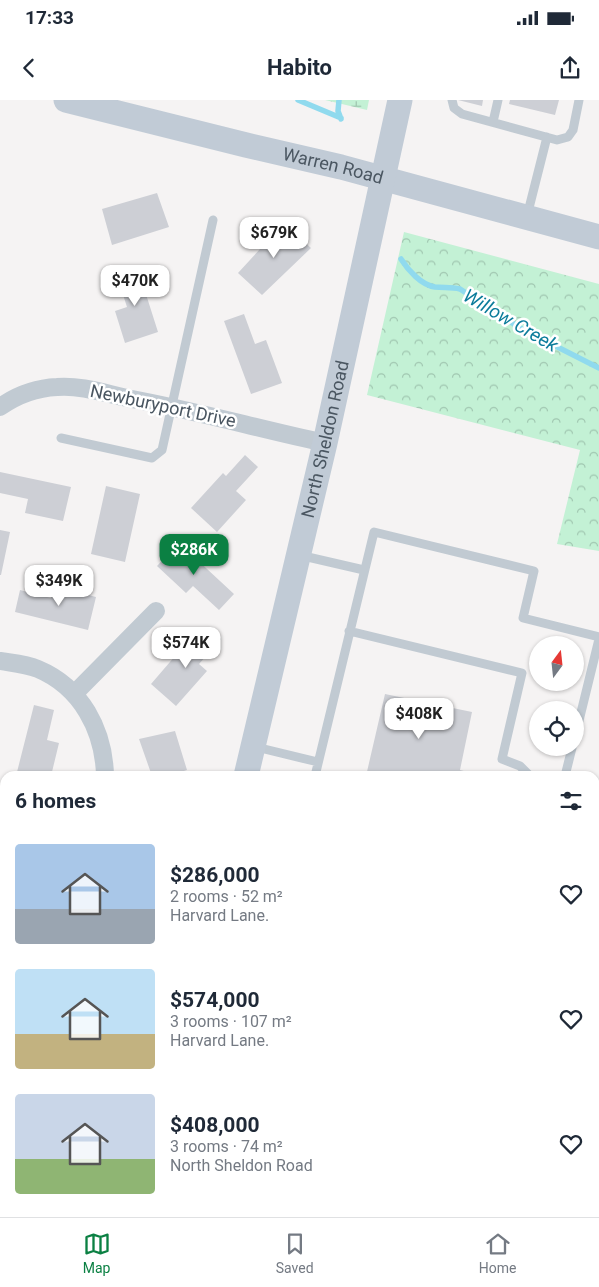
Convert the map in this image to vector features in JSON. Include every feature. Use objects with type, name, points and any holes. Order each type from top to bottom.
[{"type":"street","name":"Warren Road","points":[[66,100],[341,167],[599,237]]},
{"type":"street","name":"North Sheldon Road","points":[[247,771],[325,443],[400,100]]},
{"type":"street","name":"Newburyport Drive","points":[[1,406],[20,395],[38,389],[76,388],[170,406],[325,443]]},
{"type":"street","points":[[74,694],[156,611]]},
{"type":"street","points":[[0,661],[37,668],[60,681],[80,699],[92,721],[102,748],[104,771]]},
{"type":"lane","points":[[452,100],[454,108],[462,114],[558,140],[568,137],[573,130],[579,100]]},
{"type":"lane","points":[[493,122],[498,100]]},
{"type":"lane","points":[[526,218],[547,137]]},
{"type":"lane","points":[[61,438],[152,458],[162,450],[170,406],[213,220]]},
{"type":"lane","points":[[316,771],[374,532],[534,571],[523,618],[599,638],[584,701]]},
{"type":"lane","points":[[299,555],[364,570]]},
{"type":"lane","points":[[350,631],[522,673],[502,759],[520,766],[525,771]]},
{"type":"lane","points":[[253,746],[318,762]]},
{"type":"lane","points":[[566,771],[570,756]]},
{"type":"green space","points":[[325,100],[369,100],[367,110]]},
{"type":"green space","points":[[404,232],[599,284],[599,551],[557,544],[580,450],[367,395]]},
{"type":"building","points":[[458,100],[483,100],[482,106]]},
{"type":"building","points":[[510,100],[559,100],[555,115],[509,104]]},
{"type":"building","points":[[157,193],[169,227],[112,245],[102,209]]},
{"type":"building","points":[[284,223],[311,248],[262,295],[238,273]]},
{"type":"building","points":[[137,266],[158,332],[125,343],[115,311],[127,307],[116,273]]},
{"type":"building","points":[[244,314],[255,344],[266,340],[282,383],[251,394],[224,321]]},
{"type":"building","points":[[245,455],[258,467],[236,491],[246,500],[217,532],[191,508],[223,473],[226,476]]},
{"type":"building","points":[[0,472],[71,487],[63,521],[25,513],[28,499],[0,493]]},
{"type":"building","points":[[106,486],[140,494],[125,562],[91,554]]},
{"type":"building","points":[[0,530],[10,532],[1,575],[0,575]]},
{"type":"building","points":[[179,543],[234,594],[219,610],[193,586],[186,593],[157,566]]},
{"type":"building","points":[[54,586],[96,597],[88,630],[15,612],[20,590],[51,598]]},
{"type":"building","points":[[208,627],[221,639],[199,664],[207,671],[176,706],[151,684],[182,648],[186,652]]},
{"type":"building","points":[[385,694],[472,712],[460,770],[464,771],[367,771]]},
{"type":"building","points":[[34,705],[54,710],[47,740],[59,743],[52,771],[17,771]]},
{"type":"building","points":[[175,731],[187,770],[150,771],[139,739]]},
{"type":"waterway","points":[[298,100],[341,118]]},
{"type":"waterway","name":"Willow Creek","points":[[339,100],[338,111],[341,119]]},
{"type":"waterway","name":"Willow Creek","points":[[401,259],[411,272],[430,286],[460,289],[520,328],[599,368]]}]
